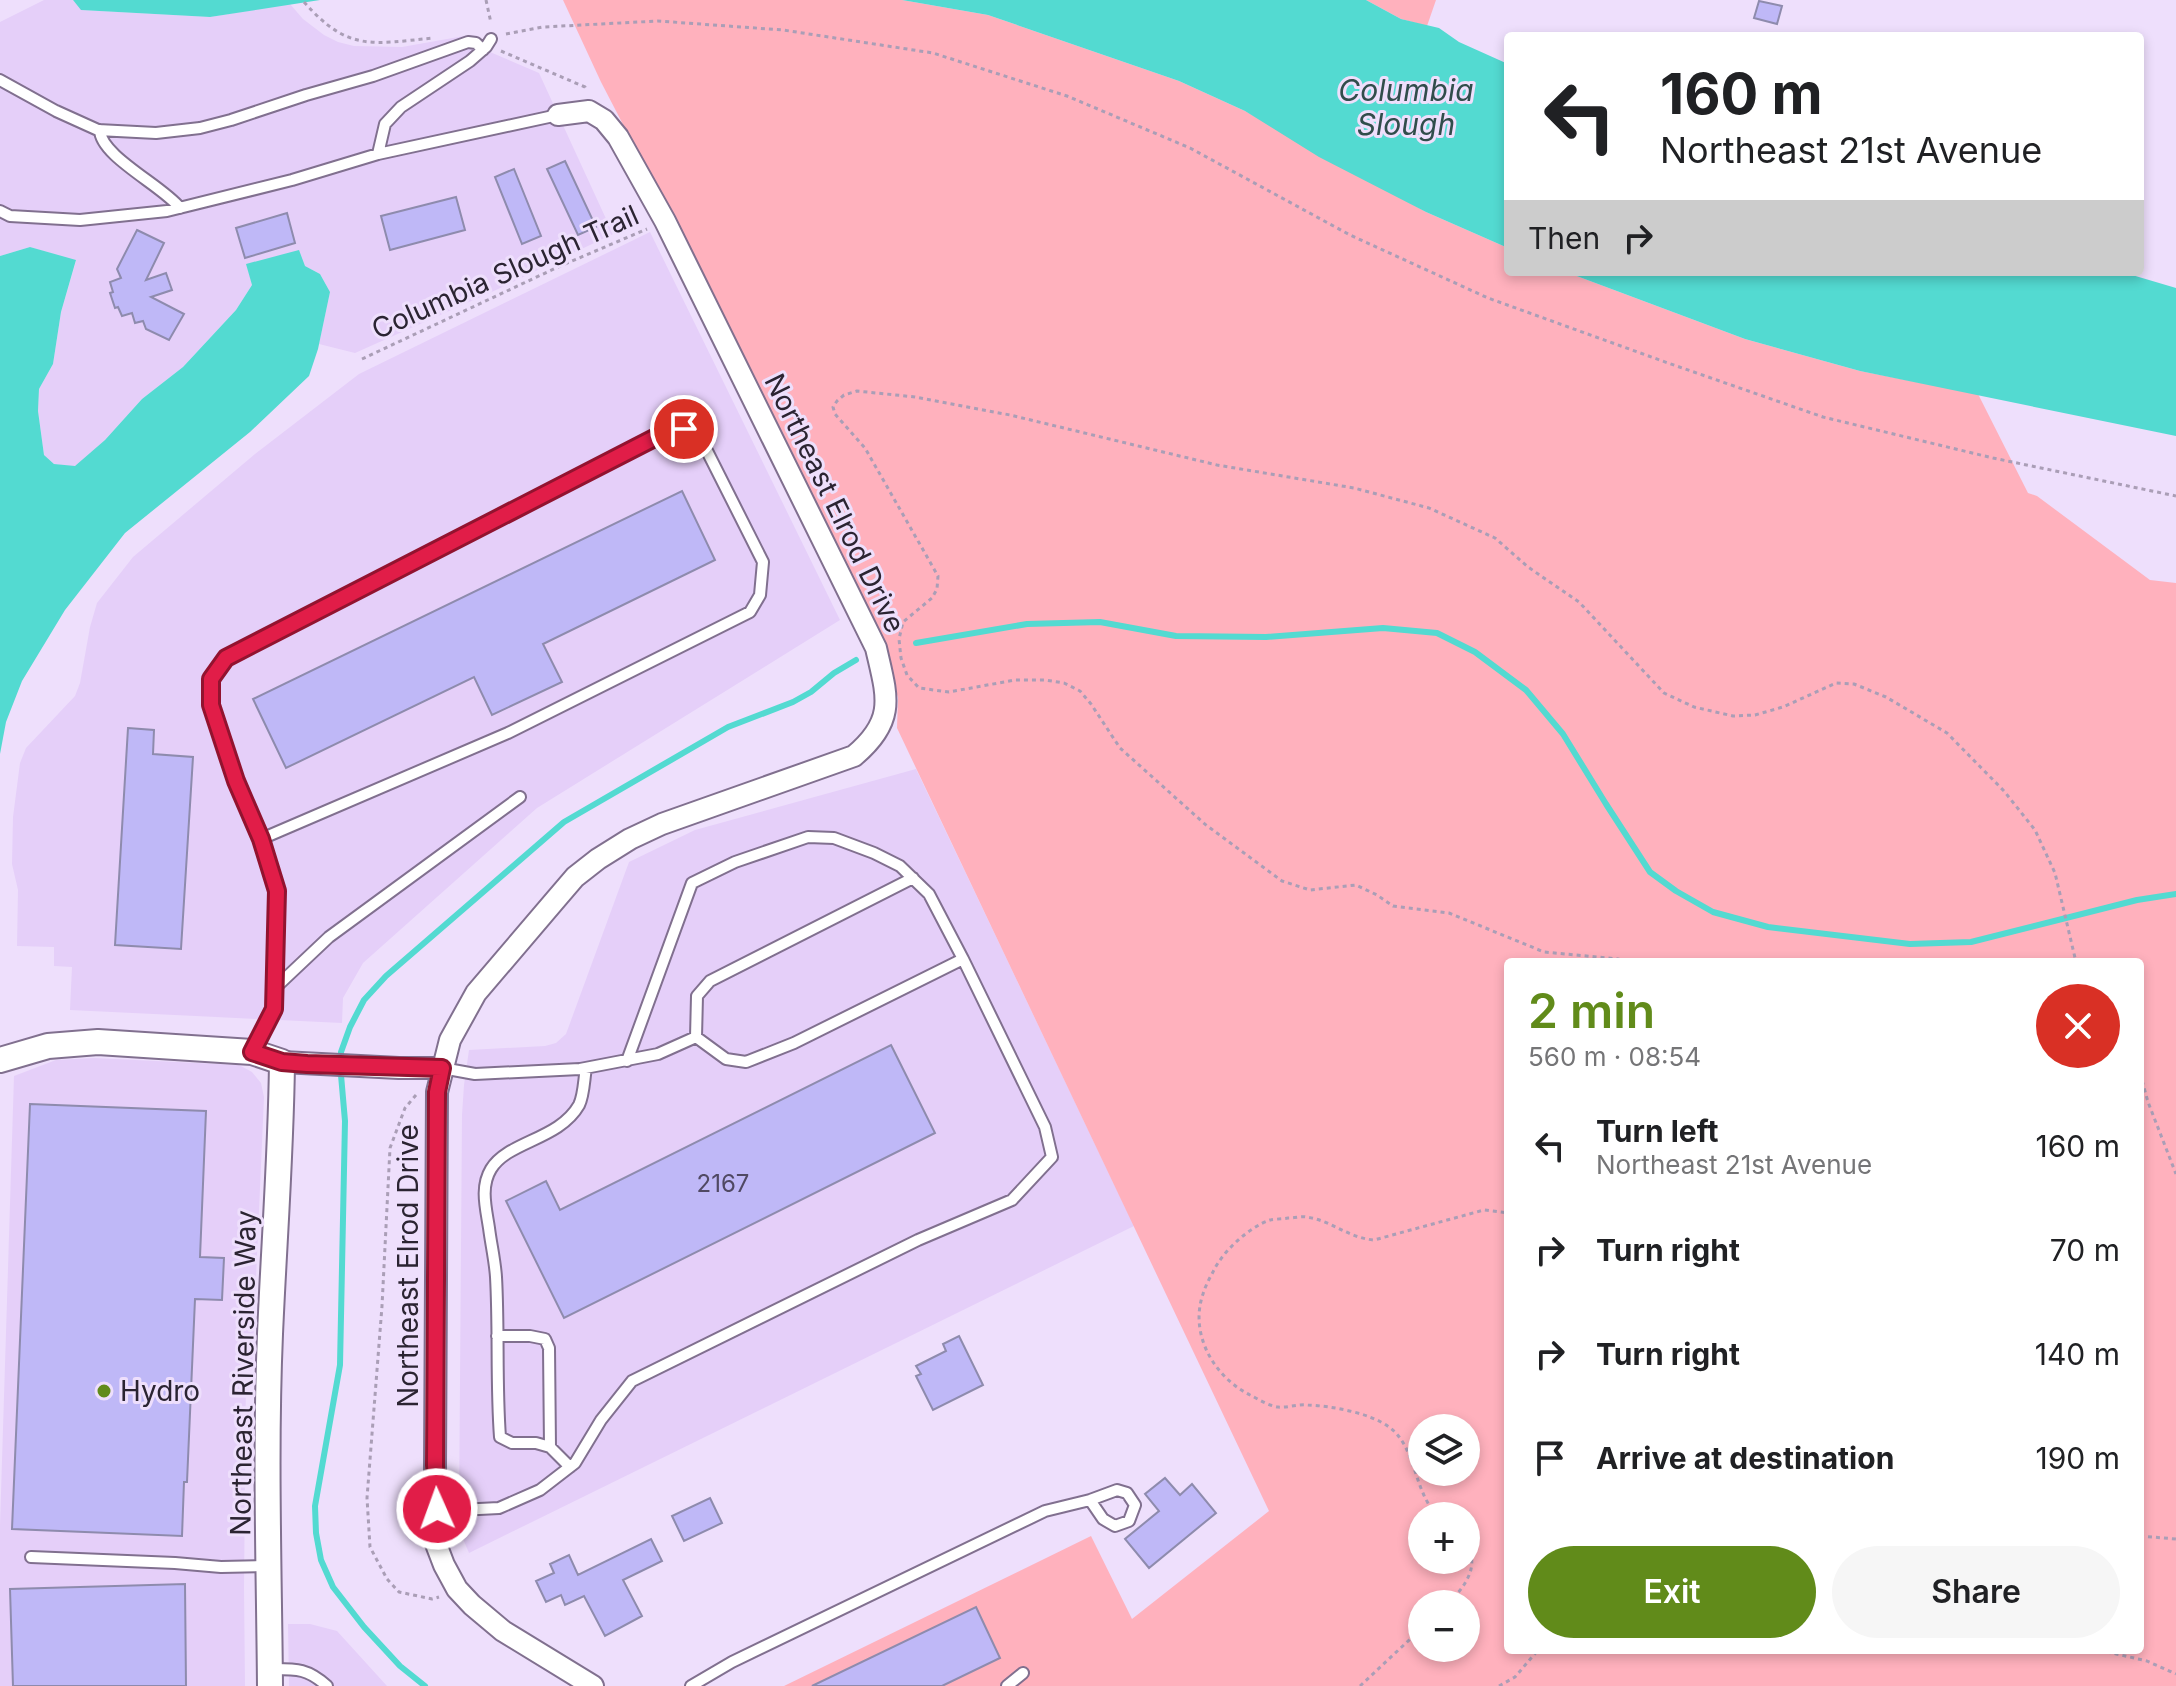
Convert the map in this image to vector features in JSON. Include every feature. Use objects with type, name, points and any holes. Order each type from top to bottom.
[{"type":"street","name":"Northeast Elrod Drive","points":[[558,115],[589,111],[604,120],[618,137],[665,221],[876,648],[886,706],[877,733],[854,756],[662,824],[598,859],[566,887],[476,993],[450,1040],[437,1092],[436,1544],[457,1589],[472,1605],[503,1631],[593,1686]]},
{"type":"street","points":[[0,1060],[48,1046],[98,1042],[252,1052],[282,1062],[307,1064],[442,1068]]},
{"type":"street","name":"Northeast Riverside Way","points":[[270,1678],[267,1424],[282,1062]]},
{"type":"lane","points":[[378,154],[385,124],[401,107],[470,61],[491,39]]},
{"type":"lane","points":[[0,80],[56,111],[100,130],[156,133],[200,128],[373,76],[468,42],[476,43],[483,50]]},
{"type":"lane","points":[[0,211],[10,216],[80,220],[167,211],[292,180],[378,154],[558,115]]},
{"type":"lane","points":[[100,130],[99,136],[116,156],[172,198],[180,208]]},
{"type":"lane","points":[[252,1052],[274,1009],[277,891],[211,705],[211,679],[226,658],[664,433],[684,429],[700,437],[763,562],[760,595],[750,612],[508,733],[261,839]]},
{"type":"lane","points":[[275,988],[329,937],[520,797]]},
{"type":"lane","points":[[437,1509],[499,1508],[540,1490],[575,1463],[601,1420],[632,1381],[918,1240],[1012,1200],[1052,1157],[1045,1127],[929,894],[900,866],[834,838],[808,837],[735,862],[692,883],[627,1061]]},
{"type":"lane","points":[[696,1037],[697,996],[710,981],[913,878]]},
{"type":"lane","points":[[696,1037],[726,1059],[746,1062],[794,1043],[963,959]]},
{"type":"lane","points":[[442,1068],[475,1074],[586,1068],[658,1054],[696,1037]]},
{"type":"lane","points":[[570,1467],[550,1447],[536,1443],[512,1443],[500,1437],[496,1274],[484,1181],[493,1165],[564,1122],[580,1103],[586,1068]]},
{"type":"lane","points":[[497,1336],[545,1339],[549,1348],[550,1447]]},
{"type":"lane","points":[[691,1686],[746,1656],[1045,1511],[1090,1500]]},
{"type":"lane","points":[[31,1557],[221,1567],[268,1566]]},
{"type":"lane","points":[[270,1678],[301,1669],[315,1675],[327,1686]]},
{"type":"lane","points":[[1007,1686],[1023,1673]]},
{"type":"path","points":[[486,0],[491,39],[498,50],[585,87]]},
{"type":"path","points":[[304,2],[334,32],[354,41],[391,42],[436,37]]},
{"type":"path","points":[[491,39],[543,27],[658,21],[783,30],[933,53],[1067,96],[1190,148],[1350,235],[1488,298],[1682,368],[1823,417],[1993,458],[2176,496]]},
{"type":"path","name":"Columbia Slough Trail","points":[[362,359],[558,267],[665,221]]},
{"type":"path","points":[[1607,958],[1544,952],[1449,913],[1393,906],[1356,885],[1310,890],[1282,881],[1206,825],[1120,748],[1080,691],[1064,683],[1015,680],[949,692],[919,688],[907,675],[899,639],[903,622],[932,598],[937,589],[938,576],[865,448],[835,414],[833,407],[837,401],[857,391],[915,397],[1010,415],[1217,465],[1354,488],[1429,508],[1495,538],[1528,567],[1579,602],[1664,693],[1694,707],[1733,716],[1755,715],[1783,707],[1836,683],[1854,684],[1886,697],[1947,733],[2004,791],[2035,830],[2055,873],[2075,958]]},
{"type":"path","points":[[2144,1088],[2176,1174]]},
{"type":"path","points":[[416,1095],[405,1108],[390,1148],[387,1177],[382,1306],[367,1498],[370,1547],[387,1579],[399,1592],[432,1599],[457,1589]]},
{"type":"path","points":[[1429,1502],[1420,1488],[1408,1452],[1393,1429],[1377,1419],[1308,1405],[1276,1407],[1238,1389],[1221,1375],[1205,1349],[1199,1322],[1202,1296],[1216,1264],[1246,1233],[1270,1220],[1305,1216],[1359,1239],[1374,1240],[1484,1210],[1504,1212]]},
{"type":"path","points":[[2144,1536],[2176,1539]]},
{"type":"path","points":[[1459,1590],[1471,1574]]},
{"type":"path","points":[[1360,1686],[1408,1641]]},
{"type":"path","points":[[1499,1686],[1515,1677],[1535,1654]]},
{"type":"path","points":[[2116,1654],[2147,1661],[2176,1674]]},
{"type":"shaded area","points":[[44,0],[73,0],[82,10],[210,17],[290,4],[324,35],[354,46],[402,47],[474,37],[490,52],[539,73],[613,234],[355,353],[319,344],[330,292],[320,274],[305,266],[247,264],[252,285],[236,310],[183,367],[142,399],[105,440],[75,467],[54,464],[44,455],[38,411],[39,389],[53,364],[61,312],[76,261],[30,247],[0,256],[0,22]]},
{"type":"shaded area","points":[[563,0],[902,0],[988,15],[1179,81],[1245,111],[1426,212],[1504,246],[1504,276],[1577,276],[1745,339],[1860,371],[1978,394],[2028,493],[2037,496],[2150,580],[2176,583],[2176,1686],[784,1686],[1091,1536],[1132,1619],[1269,1511],[897,728],[898,698],[884,645],[784,435],[601,82]]},
{"type":"shaded area","points":[[1366,0],[1436,0],[1427,26],[1401,19]]},
{"type":"shaded area","points":[[650,232],[840,620],[537,808],[363,963],[343,998],[342,1023],[70,1010],[72,967],[54,966],[54,947],[17,946],[18,890],[12,864],[13,817],[20,763],[26,748],[75,696],[97,603],[133,557],[255,454],[359,374]]},
{"type":"shaded area","points":[[916,769],[1134,1226],[469,1553],[459,1515],[462,1115],[469,1050],[545,1046],[556,1043],[566,1034],[629,862],[695,830]]},
{"type":"shaded area","points":[[94,1058],[239,1065],[252,1072],[261,1083],[264,1097],[252,1370],[246,1371],[245,1686],[0,1686],[0,1525],[14,1076],[56,1060]]},
{"type":"shaded area","points":[[288,1624],[310,1624],[337,1631],[387,1686],[289,1686]]},
{"type":"water","points":[[73,0],[320,0],[210,17],[81,10]]},
{"type":"water","name":"Columbia Slough","points":[[902,0],[1366,0],[1401,19],[1439,28],[1459,42],[1504,62],[1504,246],[1426,212],[1319,157],[1245,111],[1179,81],[988,15]]},
{"type":"water","points":[[30,247],[76,260],[61,312],[53,364],[39,389],[38,411],[44,455],[54,464],[75,466],[105,440],[142,399],[183,367],[236,310],[252,285],[246,264],[299,250],[305,266],[320,274],[330,292],[309,376],[250,432],[125,533],[65,610],[22,681],[6,722],[0,754],[0,256]]},
{"type":"water","points":[[1577,276],[2136,276],[2176,288],[2176,436],[1860,371],[1745,339]]},
{"type":"building","points":[[1759,1],[1782,6],[1777,24],[1754,18]]},
{"type":"building","points":[[565,161],[596,227],[578,235],[547,169]]},
{"type":"building","points":[[514,169],[541,236],[522,244],[495,177]]},
{"type":"building","points":[[456,197],[465,230],[390,250],[381,216]]},
{"type":"building","points":[[287,213],[295,243],[245,258],[236,228]]},
{"type":"building","points":[[137,230],[164,243],[146,280],[166,273],[172,290],[151,297],[184,314],[169,340],[146,329],[143,321],[135,323],[132,313],[122,316],[118,307],[115,308],[110,293],[113,292],[110,282],[121,278],[117,269]]},
{"type":"building","points":[[682,491],[715,560],[543,644],[562,682],[492,715],[474,677],[286,768],[253,699]]},
{"type":"building","points":[[128,728],[154,730],[153,754],[193,757],[181,949],[115,945]]},
{"type":"building","points":[[891,1045],[935,1133],[564,1318],[506,1201],[546,1181],[560,1210]]},
{"type":"building","name":"Hydro","points":[[30,1104],[206,1111],[200,1257],[224,1258],[222,1300],[195,1299],[182,1536],[12,1529]]},
{"type":"building","points":[[959,1336],[983,1385],[933,1410],[916,1376],[921,1374],[916,1366],[946,1351],[943,1344]]},
{"type":"building","points":[[1165,1478],[1180,1495],[1192,1484],[1216,1513],[1149,1568],[1125,1539],[1159,1511],[1145,1494]]},
{"type":"building","points":[[710,1498],[722,1523],[684,1541],[672,1516]]},
{"type":"building","points":[[651,1539],[662,1561],[623,1580],[642,1616],[605,1636],[584,1596],[565,1605],[561,1595],[546,1602],[536,1581],[554,1573],[550,1564],[569,1555],[578,1575]]},
{"type":"building","points":[[185,1584],[186,1686],[13,1686],[10,1589]]},
{"type":"building","points":[[976,1607],[1000,1658],[942,1686],[812,1686]]},
{"type":"waterway","points":[[916,643],[1027,624],[1100,622],[1176,636],[1266,637],[1383,628],[1437,633],[1475,652],[1526,690],[1563,734],[1650,872],[1713,912],[1768,927],[1910,944],[1971,942],[2137,900],[2176,894]]},
{"type":"waterway","points":[[425,1686],[400,1666],[333,1587],[321,1560],[316,1533],[315,1506],[340,1365],[345,1121],[341,1052],[350,1027],[364,1000],[386,976],[564,822],[728,727],[793,702],[856,660]]},
{"type":"place","name":"Hydro","points":[[104,1391]]},
{"type":"route","points":[[437,1509],[437,1092],[442,1068],[282,1062],[252,1052],[274,1009],[277,891],[211,705],[211,679],[226,658],[664,433],[684,429]]}]
